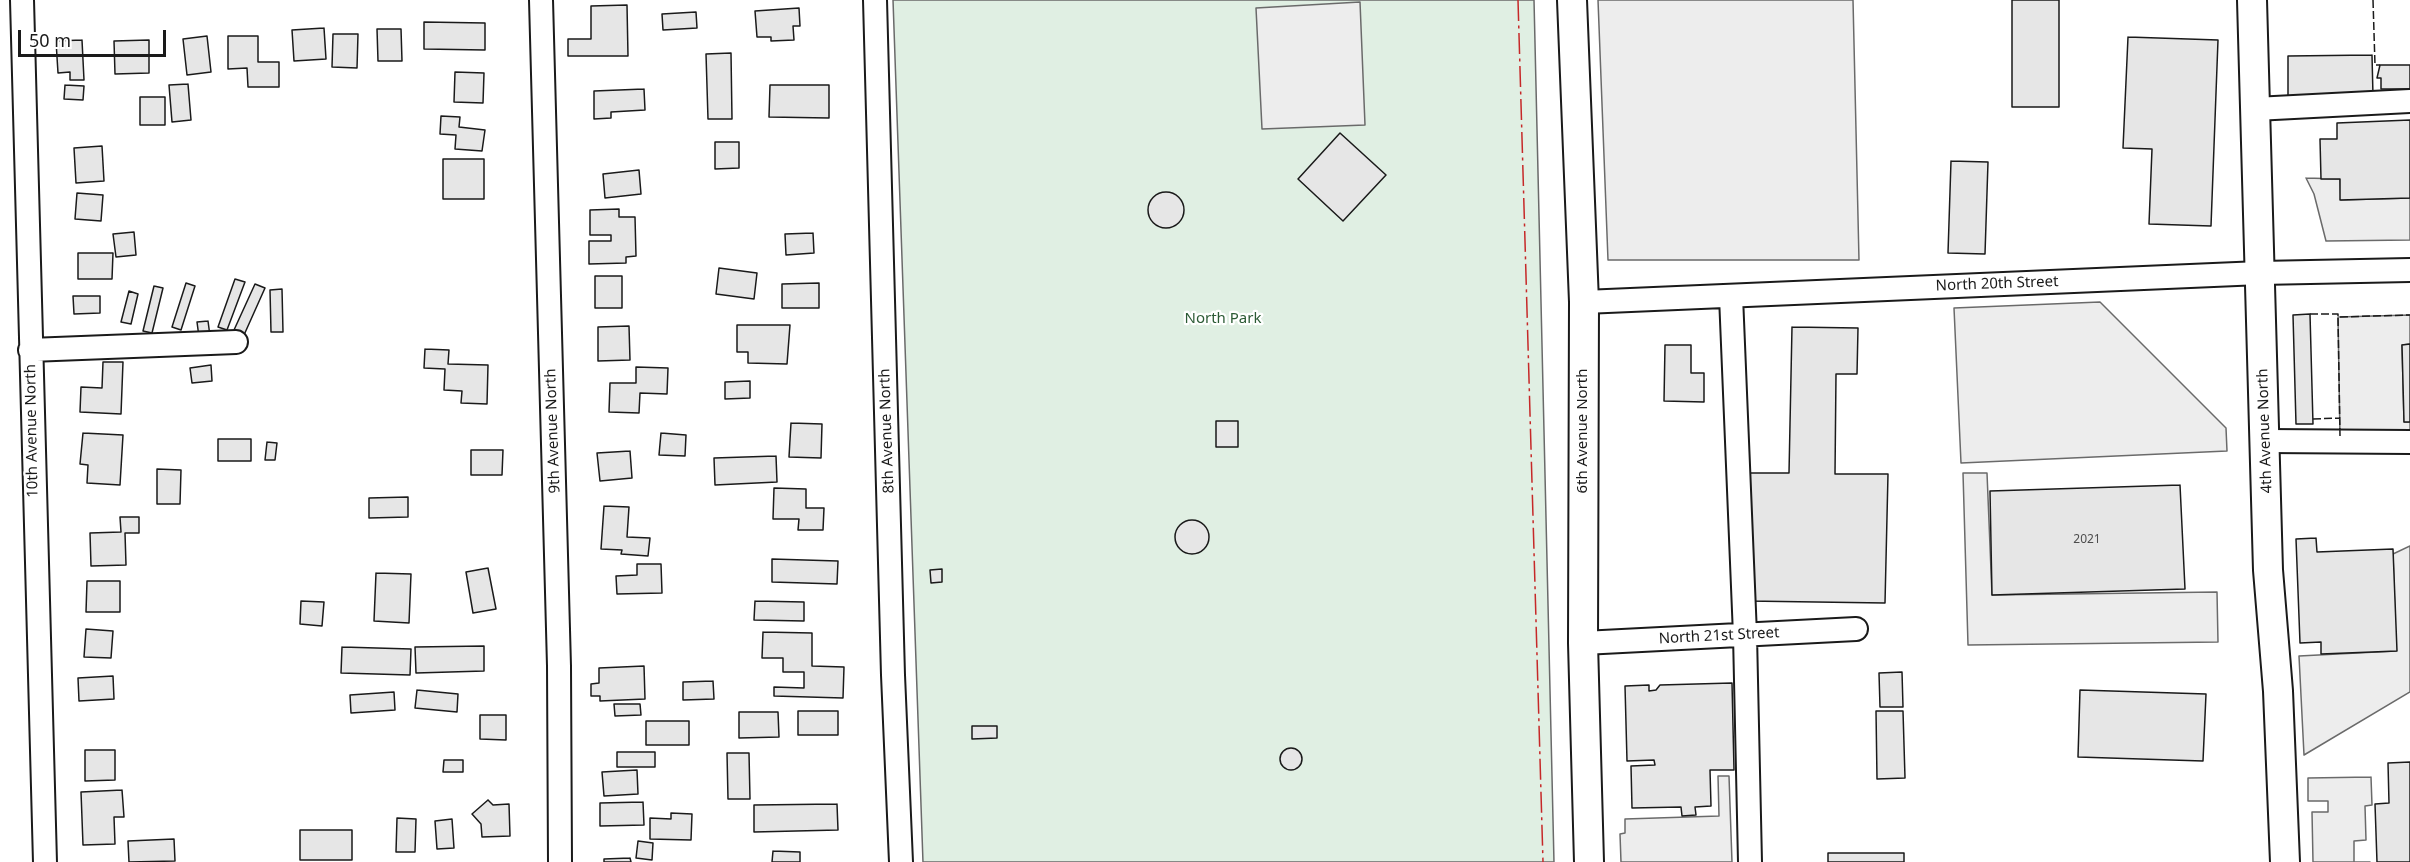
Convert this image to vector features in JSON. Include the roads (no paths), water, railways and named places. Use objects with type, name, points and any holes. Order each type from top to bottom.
[{"type":"main road","name":"6th Avenue North","points":[[1572,0],[1584,302],[1583,644],[1589,862]]},
{"type":"main road","name":"4th Avenue North","points":[[2252,0],[2268,570],[2278,691],[2285,862]]},
{"type":"street","name":"10th Avenue North","points":[[22,0],[45,862]]},
{"type":"street","name":"9th Avenue North","points":[[541,0],[559,666],[560,862]]},
{"type":"street","name":"8th Avenue North","points":[[875,0],[893,675],[901,862]]},
{"type":"street","points":[[2255,109],[2410,101]]},
{"type":"street","name":"North 20th Street","points":[[1584,302],[2260,273],[2410,270]]},
{"type":"street","points":[[1731,296],[1745,635],[1750,862]]},
{"type":"street","points":[[30,350],[236,342]]},
{"type":"street","points":[[2266,441],[2410,442]]},
{"type":"street","name":"North 21st Street","points":[[1583,644],[1856,629]]},
{"type":"park label","name":"North Park","points":[[1223,319]]}]
